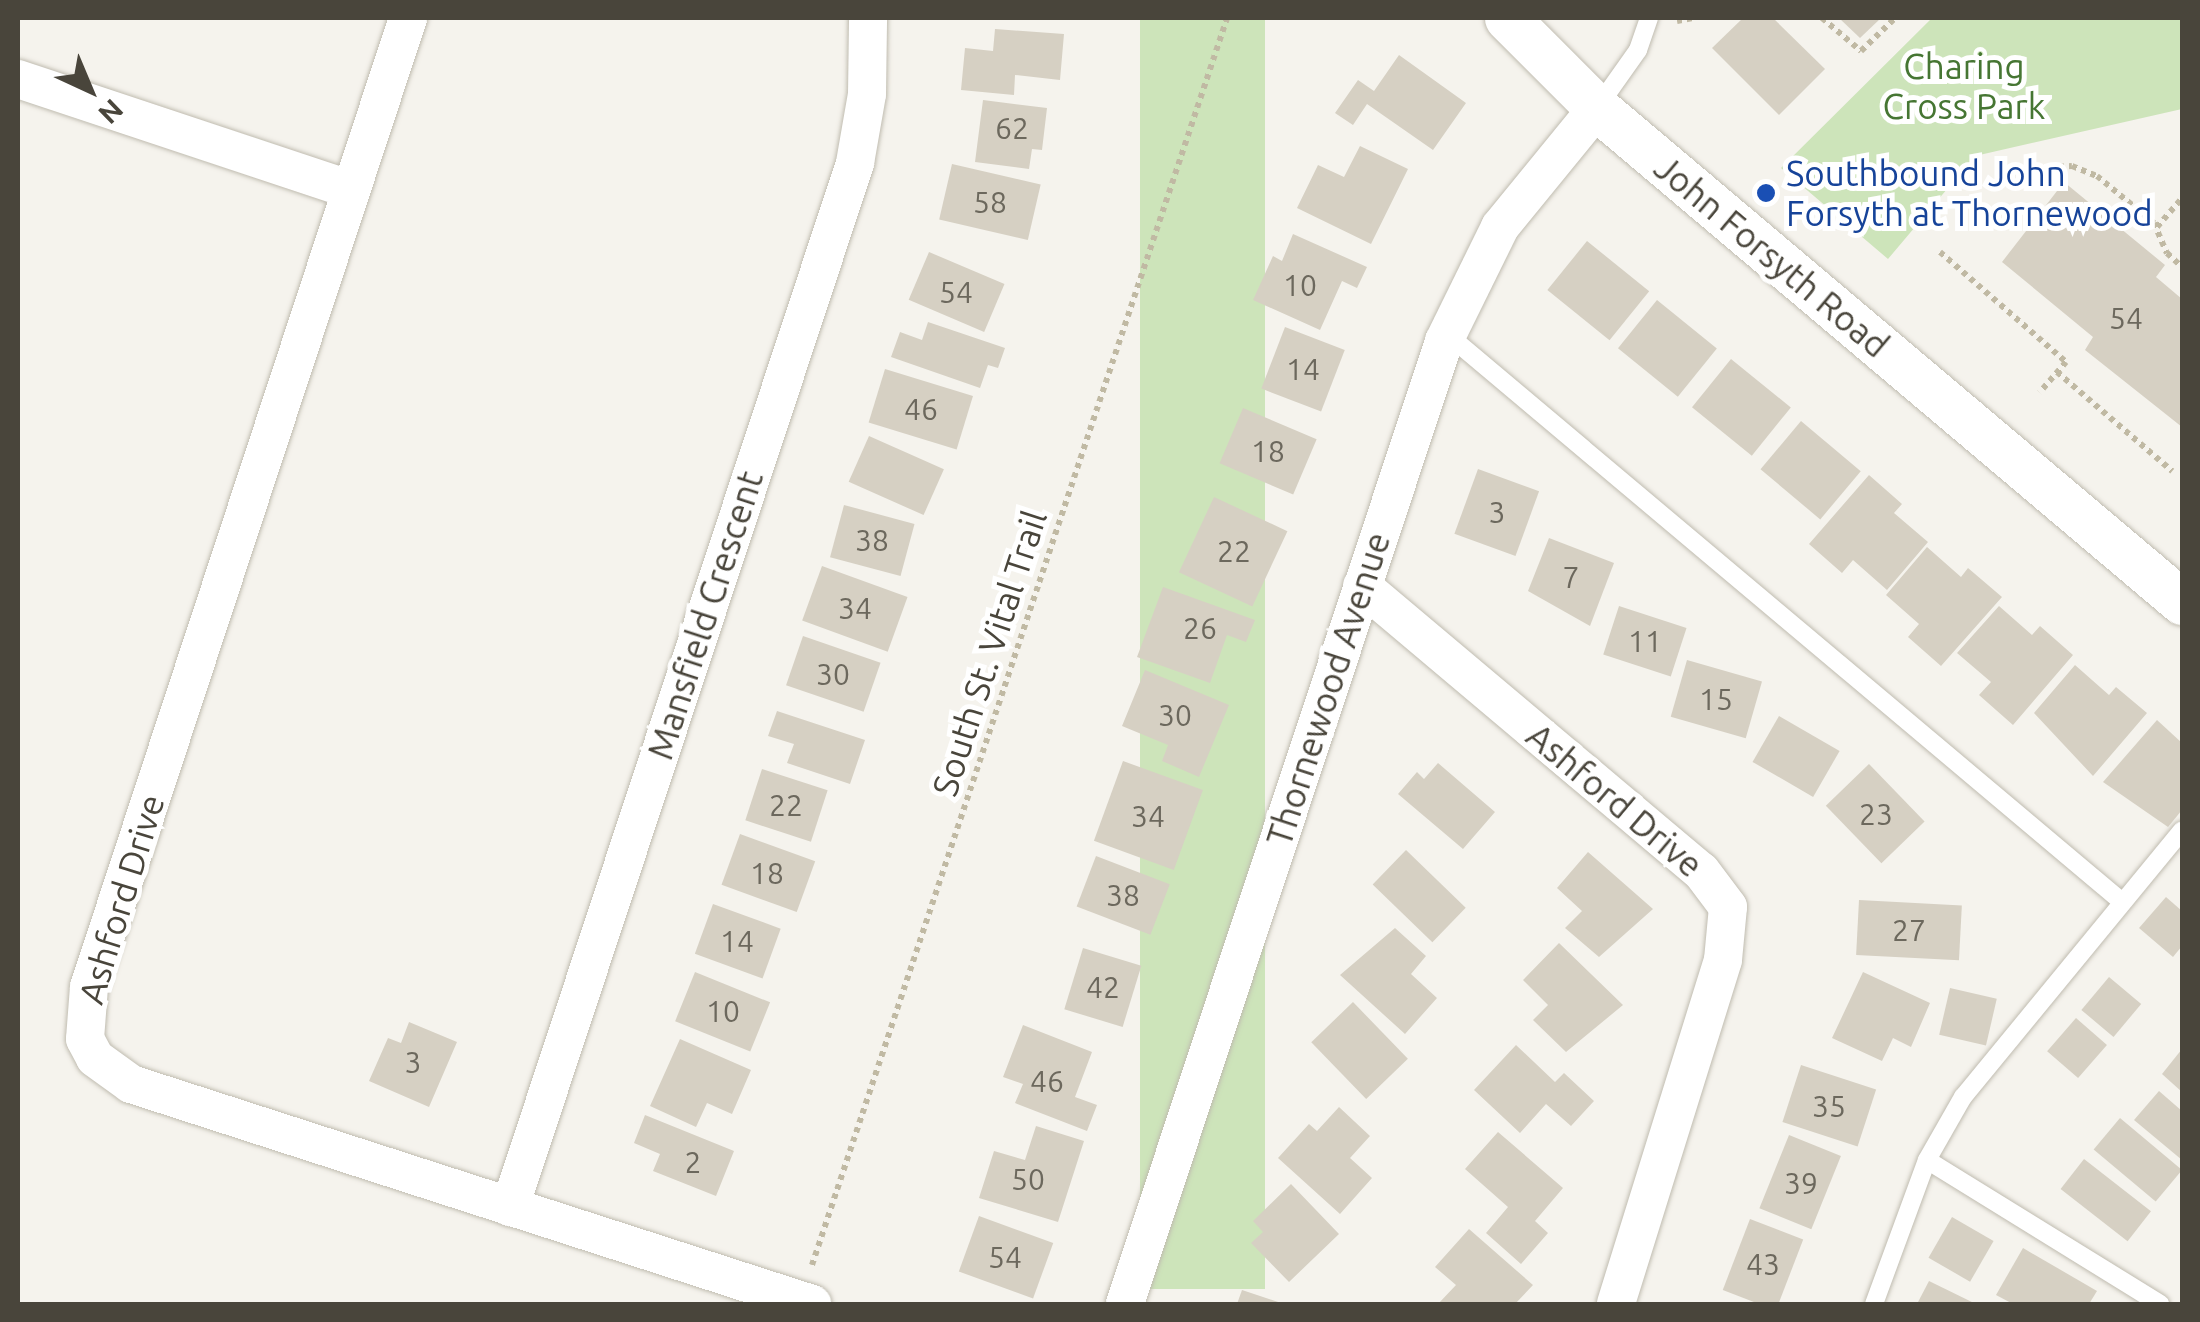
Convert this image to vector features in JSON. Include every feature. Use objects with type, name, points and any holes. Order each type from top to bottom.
[{"type":"street","name":"Ashford Drive","points":[[408,18],[90,987],[86,1039],[95,1058],[131,1084],[806,1303]]},
{"type":"street","name":"Mansfield Crescent","points":[[510,1207],[855,164],[868,94],[868,18]]},
{"type":"street","name":"John Forsyth Road","points":[[1506,18],[1596,108],[2182,602]]},
{"type":"street","points":[[18,79],[352,190]]},
{"type":"street","name":"Thornewood Avenue","points":[[1125,1304],[1447,334],[1500,227],[1596,108]]},
{"type":"street","name":"Ashford Drive","points":[[1362,586],[1701,871],[1728,907],[1724,960],[1616,1304]]},
{"type":"lane","points":[[1596,108],[1638,50],[1650,18]]},
{"type":"lane","points":[[1447,334],[2121,900]]},
{"type":"lane","points":[[1874,1304],[1926,1160],[1994,1052],[2182,830]]},
{"type":"lane","points":[[1926,1160],[2160,1304]]},
{"type":"path","name":"South St. Vital Trail","points":[[806,1303],[1227,18]]},
{"type":"path","points":[[1677,20],[1693,18]]},
{"type":"path","points":[[1822,18],[1861,51],[1895,18]]},
{"type":"path","points":[[2008,170],[2072,166],[2098,176],[2156,228],[2167,254],[2182,267]]},
{"type":"path","points":[[2156,228],[2182,198]]},
{"type":"path","points":[[1940,252],[2066,362],[2040,392]]},
{"type":"path","points":[[2057,372],[2172,471]]},
{"type":"green space","points":[[1140,18],[1265,18],[1265,1289],[1140,1289]]},
{"type":"green space","name":"Charing Cross Park","points":[[1932,18],[2182,18],[2182,109],[1975,156],[1888,259],[1781,168]]},
{"type":"building","points":[[1743,18],[1773,18],[1825,69],[1779,115],[1712,48]]},
{"type":"building","points":[[1839,18],[1881,18],[1860,38]]},
{"type":"building","points":[[995,29],[1064,34],[1060,80],[1015,75],[1014,95],[961,90],[965,48],[993,51]]},
{"type":"building","points":[[1399,55],[1466,103],[1433,150],[1367,104],[1353,125],[1335,113],[1358,80],[1374,91]]},
{"type":"building","points":[[983,100],[1047,108],[1042,150],[1032,149],[1029,169],[975,162]]},
{"type":"building","points":[[1360,146],[1408,169],[1371,244],[1297,208],[1318,165],[1344,177]]},
{"type":"building","points":[[952,164],[1041,184],[1028,240],[939,220]]},
{"type":"building","points":[[2064,182],[2165,265],[2156,277],[2182,299],[2182,427],[2085,350],[2093,337],[2002,262]]},
{"type":"building","points":[[1293,234],[1367,267],[1357,288],[1342,281],[1320,330],[1253,300],[1273,256],[1282,261]]},
{"type":"building","points":[[1587,241],[1649,291],[1610,340],[1547,290]]},
{"type":"building","points":[[929,252],[1004,284],[984,332],[909,300]]},
{"type":"building","points":[[1657,300],[1717,348],[1678,397],[1618,348]]},
{"type":"building","points":[[928,322],[1005,348],[998,368],[988,365],[980,388],[891,357],[900,332],[922,340]]},
{"type":"building","points":[[1285,327],[1345,350],[1321,412],[1261,389]]},
{"type":"building","points":[[1731,359],[1791,407],[1752,456],[1692,407]]},
{"type":"building","points":[[885,369],[973,396],[957,449],[869,423]]},
{"type":"building","points":[[1243,408],[1317,439],[1293,494],[1220,463]]},
{"type":"building","points":[[1801,421],[1861,471],[1820,519],[1761,469]]},
{"type":"building","points":[[869,436],[944,469],[924,515],[849,482]]},
{"type":"building","points":[[1478,469],[1539,491],[1515,556],[1454,534]]},
{"type":"building","points":[[1869,475],[1902,504],[1894,513],[1928,542],[1887,590],[1853,560],[1842,573],[1809,544]]},
{"type":"building","points":[[1214,497],[1287,531],[1252,606],[1179,572]]},
{"type":"building","points":[[844,505],[915,524],[901,576],[830,557]]},
{"type":"building","points":[[1549,538],[1614,563],[1590,626],[1528,591]]},
{"type":"building","points":[[1927,547],[1961,577],[1968,568],[2002,597],[1941,666],[1908,637],[1919,624],[1886,595]]},
{"type":"building","points":[[822,566],[908,597],[888,652],[802,621]]},
{"type":"building","points":[[1163,587],[1255,620],[1246,642],[1227,635],[1210,683],[1137,657]]},
{"type":"building","points":[[1619,606],[1687,628],[1671,676],[1603,655]]},
{"type":"building","points":[[1999,606],[2032,635],[2040,626],[2073,655],[2013,725],[1979,695],[1991,682],[1957,653]]},
{"type":"building","points":[[803,636],[881,663],[864,712],[786,685]]},
{"type":"building","points":[[1687,660],[1762,681],[1746,738],[1671,717]]},
{"type":"building","points":[[2075,665],[2109,695],[2116,687],[2147,713],[2093,776],[2034,713]]},
{"type":"building","points":[[1145,670],[1229,705],[1199,777],[1162,761],[1168,745],[1122,726]]},
{"type":"building","points":[[777,711],[865,740],[850,784],[787,763],[794,744],[768,736]]},
{"type":"building","points":[[1779,716],[1840,751],[1813,797],[1752,762]]},
{"type":"building","points":[[2157,720],[2182,743],[2182,810],[2168,827],[2103,782]]},
{"type":"building","points":[[1123,761],[1203,790],[1174,870],[1094,841]]},
{"type":"building","points":[[1438,763],[1495,812],[1463,849],[1398,794],[1417,772],[1424,779]]},
{"type":"building","points":[[1869,764],[1925,822],[1881,863],[1826,806]]},
{"type":"building","points":[[762,769],[828,790],[811,842],[745,820]]},
{"type":"building","points":[[740,834],[815,861],[797,912],[722,885]]},
{"type":"building","points":[[1406,850],[1466,908],[1432,942],[1373,885]]},
{"type":"building","points":[[1588,852],[1653,909],[1599,957],[1565,928],[1582,911],[1557,888]]},
{"type":"building","points":[[1096,856],[1170,884],[1150,935],[1077,906]]},
{"type":"building","points":[[2166,897],[2182,911],[2182,946],[2173,957],[2139,928]]},
{"type":"building","points":[[1859,900],[1962,905],[1959,960],[1856,955]]},
{"type":"building","points":[[713,904],[781,929],[763,978],[695,954]]},
{"type":"building","points":[[1395,928],[1426,956],[1411,974],[1437,998],[1405,1034],[1340,975]]},
{"type":"building","points":[[1559,943],[1623,1005],[1566,1052],[1533,1020],[1548,1005],[1523,980]]},
{"type":"building","points":[[1083,948],[1141,966],[1123,1027],[1064,1009]]},
{"type":"building","points":[[695,972],[770,1002],[750,1051],[675,1021]]},
{"type":"building","points":[[1863,972],[1930,1003],[1911,1047],[1893,1038],[1882,1061],[1832,1038]]},
{"type":"building","points":[[2109,977],[2141,1004],[2114,1037],[2081,1010]]},
{"type":"building","points":[[1950,988],[1997,999],[1986,1046],[1939,1035]]},
{"type":"building","points":[[1353,1002],[1408,1059],[1366,1099],[1311,1042]]},
{"type":"building","points":[[2076,1018],[2107,1045],[2078,1078],[2047,1051]]},
{"type":"building","points":[[409,1022],[457,1042],[429,1107],[369,1081],[388,1038],[401,1043]]},
{"type":"building","points":[[1023,1025],[1092,1052],[1075,1097],[1097,1105],[1087,1131],[1015,1103],[1023,1084],[1003,1077]]},
{"type":"building","points":[[680,1039],[751,1070],[732,1114],[707,1103],[696,1127],[650,1106]]},
{"type":"building","points":[[1516,1045],[1555,1082],[1564,1073],[1594,1101],[1571,1126],[1546,1104],[1520,1133],[1474,1090]]},
{"type":"building","points":[[2182,1049],[2182,1092],[2162,1074]]},
{"type":"building","points":[[1801,1065],[1876,1089],[1858,1146],[1782,1122]]},
{"type":"building","points":[[2159,1091],[2182,1111],[2182,1160],[2134,1120]]},
{"type":"building","points":[[1339,1107],[1370,1136],[1350,1158],[1372,1178],[1340,1214],[1278,1158],[1309,1124],[1317,1131]]},
{"type":"building","points":[[645,1115],[734,1151],[716,1196],[653,1171],[660,1154],[634,1143]]},
{"type":"building","points":[[2120,1118],[2182,1170],[2156,1201],[2094,1149]]},
{"type":"building","points":[[1036,1126],[1084,1141],[1058,1222],[979,1198],[994,1151],[1025,1160]]},
{"type":"building","points":[[1498,1132],[1563,1188],[1535,1221],[1548,1233],[1521,1264],[1486,1233],[1508,1207],[1465,1169]]},
{"type":"building","points":[[1789,1135],[1841,1156],[1811,1229],[1759,1208]]},
{"type":"building","points":[[2084,1159],[2151,1211],[2128,1241],[2061,1189]]},
{"type":"building","points":[[1291,1184],[1339,1234],[1289,1282],[1251,1243],[1263,1232],[1253,1221]]},
{"type":"building","points":[[979,1216],[1053,1243],[1033,1298],[959,1271]]},
{"type":"building","points":[[1952,1217],[1994,1241],[1970,1282],[1928,1258]]},
{"type":"building","points":[[1750,1219],[1803,1239],[1778,1304],[1759,1304],[1723,1290]]},
{"type":"building","points":[[1469,1229],[1533,1285],[1515,1304],[1438,1304],[1456,1285],[1435,1267]]},
{"type":"building","points":[[2023,1248],[2097,1291],[2089,1304],[2013,1304],[1996,1295]]},
{"type":"building","points":[[1929,1281],[1976,1304],[1917,1304]]},
{"type":"building","points":[[1242,1290],[1284,1304],[1237,1304]]},
{"type":"place","name":"Southbound John Forsyth at Thornewood","points":[[1766,193]]}]
